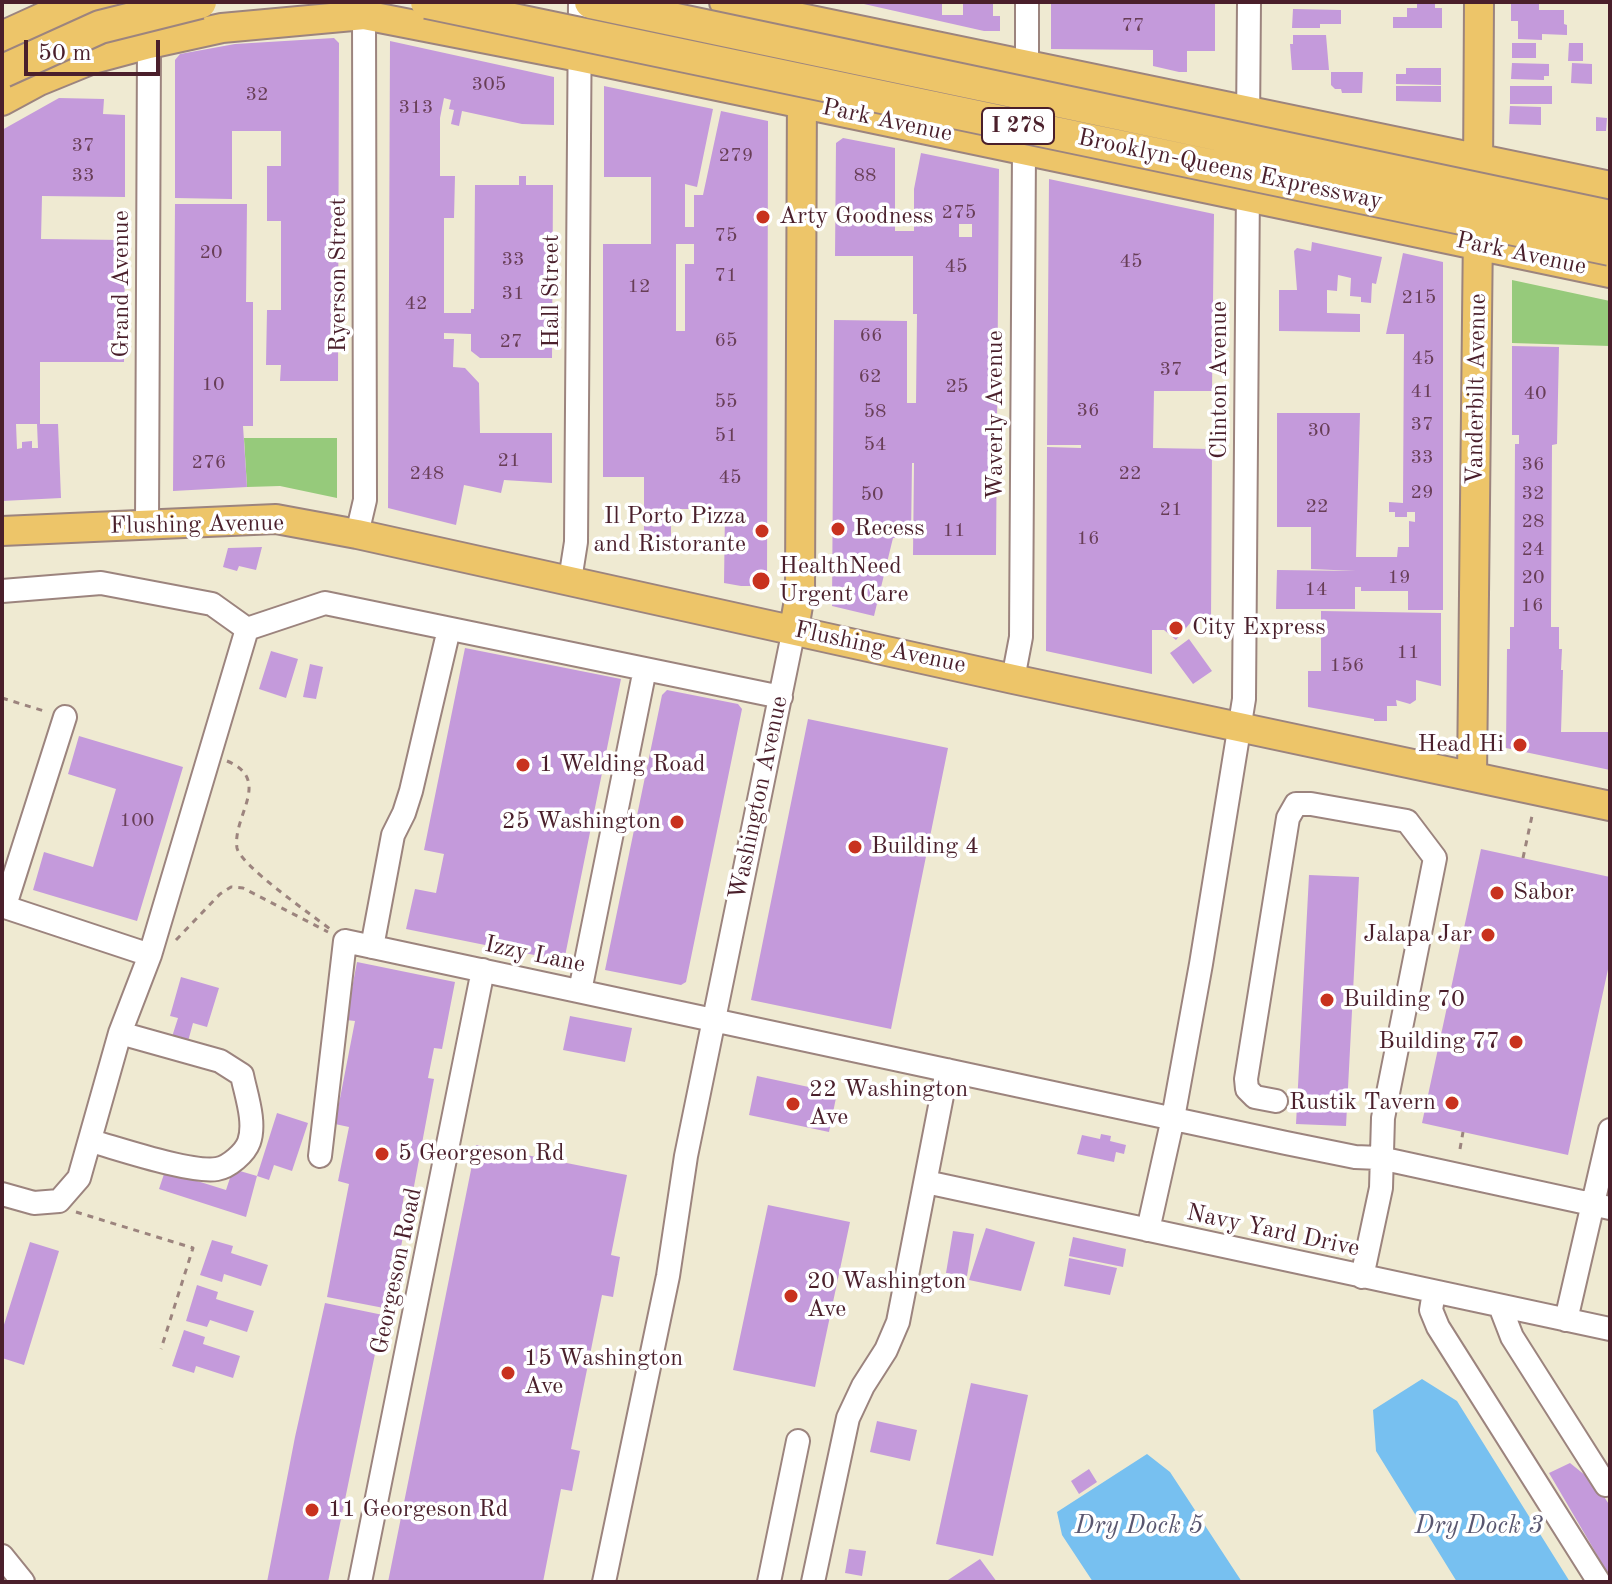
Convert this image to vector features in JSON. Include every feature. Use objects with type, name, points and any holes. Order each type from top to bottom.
[{"type":"highway","points":[[2,38],[48,17],[102,2]]},
{"type":"highway","points":[[2,71],[100,27],[202,2]]},
{"type":"highway","name":"Brooklyn-Queens Expressway","points":[[427,2],[1610,249]]},
{"type":"highway","name":"Brooklyn-Queens Expressway","points":[[591,2],[1610,217]]},
{"type":"main road","name":"Park Avenue","points":[[164,2],[222,28],[364,15],[579,57],[1610,273]]},
{"type":"main road","points":[[2,101],[39,81],[93,59],[222,28],[202,2]]},
{"type":"main road","points":[[724,2],[802,10],[1027,65],[1610,186]]},
{"type":"main road","name":"Vanderbilt Avenue","points":[[1472,776],[1479,2]]},
{"type":"main road","name":"Washington Avenue","points":[[792,637],[800,594],[802,10]]},
{"type":"main road","name":"Flushing Avenue","points":[[2,531],[276,519],[570,580],[792,637],[1013,679],[1610,806]]},
{"type":"street","name":"Hall Street","points":[[570,580],[576,542],[580,2]]},
{"type":"street","points":[[1027,2],[1027,65]]},
{"type":"street","name":"Clinton Avenue","points":[[1148,1230],[1173,1118],[1244,699],[1249,2]]},
{"type":"street","name":"Ryerson Street","points":[[357,534],[365,500],[364,15]]},
{"type":"street","name":"Grand Avenue","points":[[147,525],[149,44]]},
{"type":"street","name":"Waverly Avenue","points":[[1013,679],[1021,637],[1024,150]]},
{"type":"street","points":[[2,591],[101,583],[212,604],[247,629]]},
{"type":"street","points":[[247,629],[325,603],[781,697]]},
{"type":"street","points":[[2,1194],[34,1203],[59,1201],[79,1178],[120,1033],[150,955],[247,629]]},
{"type":"street","points":[[372,947],[393,835],[411,791],[449,629]]},
{"type":"street","name":"Washington Avenue","points":[[604,1582],[668,1276],[686,1156],[792,637]]},
{"type":"street","points":[[580,991],[645,669]]},
{"type":"street","points":[[65,717],[8,896],[2,904],[150,955]]},
{"type":"street","points":[[1276,1101],[1255,1097],[1247,1089],[1246,1079],[1288,818],[1296,804],[1311,804],[1407,821],[1435,858],[1383,1118],[1381,1188],[1362,1277]]},
{"type":"street","points":[[320,1156],[345,941]]},
{"type":"street","name":"Izzy Lane","points":[[345,941],[713,1020]]},
{"type":"street","name":"Georgeson Road","points":[[360,1582],[483,970]]},
{"type":"street","points":[[713,1020],[1355,1157],[1380,1158],[1601,1206]]},
{"type":"street","points":[[91,1141],[199,1169],[220,1169],[237,1158],[249,1143],[249,1108],[242,1075],[220,1061],[120,1033]]},
{"type":"street","points":[[813,1582],[846,1424],[898,1322],[947,1070]]},
{"type":"street","points":[[1566,1320],[1601,1206],[1610,1130]]},
{"type":"street","name":"Navy Yard Drive","points":[[926,1182],[1610,1329]]},
{"type":"street","points":[[1434,1292],[1431,1310],[1438,1327],[1599,1582]]},
{"type":"street","points":[[1500,1306],[1512,1337],[1606,1485],[1610,1482]]},
{"type":"street","points":[[769,1582],[798,1441]]},
{"type":"street","points":[[2,1556],[23,1582]]},
{"type":"path","points":[[2,698],[65,717]]},
{"type":"path","points":[[210,755],[240,766],[250,784],[237,832],[238,851],[251,867],[345,941]]},
{"type":"path","points":[[1523,858],[1532,816]]},
{"type":"path","points":[[150,955],[160,958],[220,894],[231,887],[243,888],[345,941]]},
{"type":"path","points":[[1460,1149],[1463,1132]]},
{"type":"path","points":[[59,1201],[80,1214],[193,1248],[161,1349]]},
{"type":"green space","points":[[1512,280],[1610,301],[1610,346],[1512,343]]},
{"type":"green space","points":[[244,438],[337,438],[337,498],[280,486],[247,487]]},
{"type":"water","name":"Dry Dock 3","points":[[1422,1379],[1457,1401],[1570,1582],[1457,1582],[1376,1451],[1373,1410]]},
{"type":"water","name":"Dry Dock 5","points":[[1147,1454],[1170,1472],[1242,1582],[1093,1582],[1062,1535],[1057,1512]]},
{"type":"building","points":[[855,2],[942,2],[942,15],[963,15],[963,2],[993,2],[993,16],[1000,16],[1000,31],[984,31]]},
{"type":"building","points":[[1051,2],[1215,2],[1215,51],[1187,51],[1187,72],[1179,72],[1153,66],[1153,50],[1051,49]]},
{"type":"building","points":[[1417,2],[1435,2],[1435,8],[1442,8],[1442,28],[1393,28],[1393,17],[1407,17],[1407,8],[1417,8]]},
{"type":"building","points":[[1511,3],[1539,3],[1539,10],[1564,10],[1567,35],[1542,34],[1542,40],[1518,39],[1518,21],[1511,21]]},
{"type":"building","points":[[1293,9],[1341,10],[1341,24],[1292,28]]},
{"type":"building","points":[[1293,35],[1326,35],[1329,70],[1292,70],[1290,44],[1293,44]]},
{"type":"building","points":[[334,38],[339,43],[338,381],[280,381],[281,365],[266,365],[267,310],[281,310],[281,221],[267,221],[267,166],[281,166],[281,131],[232,131],[232,199],[175,198],[175,60],[180,54],[235,44]]},
{"type":"building","points":[[390,41],[554,77],[554,125],[522,124],[462,111],[459,126],[451,124],[454,110],[449,109],[451,100],[444,98],[440,118],[440,176],[455,176],[454,218],[444,218],[444,313],[471,313],[474,309],[475,185],[519,185],[519,176],[526,176],[526,185],[553,185],[552,358],[480,358],[471,351],[471,334],[444,333],[444,339],[454,339],[453,367],[465,368],[479,383],[480,433],[552,433],[552,483],[504,480],[501,493],[464,485],[456,525],[388,508]]},
{"type":"building","points":[[1512,43],[1536,43],[1536,58],[1512,58]]},
{"type":"building","points":[[1569,43],[1583,43],[1583,61],[1568,61]]},
{"type":"building","points":[[1512,63],[1549,64],[1549,76],[1544,76],[1544,80],[1511,79]]},
{"type":"building","points":[[1572,63],[1592,64],[1592,84],[1571,83]]},
{"type":"building","points":[[1406,68],[1441,68],[1441,85],[1396,84],[1396,74],[1406,74]]},
{"type":"building","points":[[1331,72],[1363,72],[1362,93],[1342,93],[1341,89],[1335,89],[1331,85]]},
{"type":"building","points":[[604,86],[713,109],[697,187],[685,184],[685,227],[694,227],[694,195],[703,195],[721,111],[768,121],[767,586],[724,583],[725,509],[671,509],[671,545],[644,545],[644,477],[603,477],[603,244],[651,244],[651,177],[604,177]],"holes":[[[676,244],[694,244],[694,264],[685,264],[685,331],[676,331]]]},
{"type":"building","points":[[1396,86],[1441,86],[1441,102],[1396,101]]},
{"type":"building","points":[[1510,86],[1552,86],[1552,104],[1510,104]]},
{"type":"building","points":[[59,98],[104,99],[103,114],[125,115],[125,197],[42,196],[41,239],[125,240],[124,362],[40,362],[40,424],[58,424],[61,498],[2,501],[2,130]],"holes":[[[16,424],[37,424],[38,448],[32,448],[32,441],[22,442],[22,448],[17,449]]]},
{"type":"building","points":[[1510,106],[1541,107],[1541,125],[1509,124]]},
{"type":"building","points":[[1596,117],[1607,118],[1606,131],[1596,131]]},
{"type":"building","points":[[843,138],[895,148],[895,231],[914,231],[914,189],[921,153],[999,169],[996,555],[913,555],[912,463],[911,538],[893,538],[874,616],[832,606],[834,320],[907,321],[907,403],[916,403],[917,314],[913,314],[913,256],[835,256],[836,143]],"holes":[[[959,224],[972,224],[972,237],[959,237]]]},
{"type":"building","points":[[1049,179],[1214,214],[1212,391],[1154,391],[1153,448],[1212,449],[1211,622],[1191,622],[1176,640],[1164,630],[1152,630],[1152,674],[1046,651],[1047,447],[1081,448],[1081,445],[1047,445]]},
{"type":"building","points":[[175,204],[247,204],[246,302],[253,302],[253,426],[243,426],[247,487],[173,491]]},
{"type":"building","points":[[1312,242],[1382,257],[1376,284],[1372,283],[1371,303],[1361,302],[1361,297],[1350,296],[1351,278],[1338,275],[1337,291],[1327,290],[1327,313],[1360,314],[1360,332],[1279,331],[1279,290],[1297,290],[1294,251],[1297,248],[1311,251]]},
{"type":"building","points":[[1403,253],[1443,262],[1443,610],[1408,610],[1408,591],[1361,591],[1361,587],[1355,587],[1355,609],[1276,609],[1277,570],[1356,571],[1311,569],[1311,527],[1277,527],[1277,413],[1360,413],[1356,557],[1397,557],[1398,547],[1409,547],[1409,521],[1415,522],[1415,512],[1407,512],[1407,517],[1395,517],[1395,512],[1389,512],[1389,502],[1403,503],[1404,334],[1386,334]]},
{"type":"building","points":[[1512,346],[1559,347],[1557,444],[1552,445],[1551,627],[1559,627],[1559,649],[1562,649],[1561,732],[1610,732],[1610,770],[1506,748],[1507,649],[1510,649],[1510,627],[1514,627],[1515,444],[1519,444],[1519,435],[1512,435]]},
{"type":"building","points":[[262,547],[256,570],[239,566],[237,571],[223,567],[228,548]]},
{"type":"building","points":[[1321,611],[1441,613],[1441,686],[1416,680],[1416,700],[1410,704],[1396,700],[1397,706],[1387,706],[1387,721],[1308,707],[1308,671],[1321,671]]},
{"type":"building","points":[[1189,639],[1212,671],[1193,684],[1170,653]]},
{"type":"building","name":"1 Welding Road","points":[[465,648],[621,679],[564,961],[406,929],[415,889],[436,893],[444,854],[424,850]]},
{"type":"building","points":[[271,651],[298,659],[286,698],[259,689]]},
{"type":"building","points":[[310,664],[323,667],[316,699],[303,697]]},
{"type":"building","name":"25 Washington","points":[[667,690],[738,704],[742,709],[686,982],[681,985],[605,970],[662,695]]},
{"type":"building","name":"Building 4","points":[[808,719],[948,748],[891,1029],[751,1000]]},
{"type":"building","points":[[79,736],[183,767],[137,921],[33,890],[44,852],[93,867],[116,789],[68,774]]},
{"type":"building","name":"Building 77","points":[[1481,849],[1610,877],[1610,960],[1568,1155],[1422,1123]]},
{"type":"building","name":"Building 70","points":[[1309,875],[1359,877],[1346,1126],[1296,1124]]},
{"type":"building","name":"5 Georgeson Rd","points":[[357,962],[455,982],[442,1049],[434,1048],[428,1078],[434,1079],[412,1197],[404,1196],[399,1225],[405,1226],[389,1309],[327,1297],[349,1184],[338,1181],[349,1127],[335,1124],[355,1021],[346,1020]]},
{"type":"building","points":[[181,977],[219,988],[207,1027],[193,1023],[187,1045],[171,1040],[178,1018],[170,1016]]},
{"type":"building","points":[[570,1016],[632,1028],[625,1062],[563,1050]]},
{"type":"building","name":"22 Washington Ave","points":[[757,1076],[837,1093],[829,1132],[749,1115]]},
{"type":"building","points":[[277,1113],[308,1123],[292,1171],[274,1165],[269,1180],[257,1176]]},
{"type":"building","points":[[1101,1134],[1111,1136],[1110,1141],[1126,1145],[1124,1154],[1116,1152],[1114,1162],[1077,1154],[1082,1135],[1100,1139]]},
{"type":"building","name":"15 Washington Ave","points":[[476,1145],[627,1175],[611,1255],[620,1257],[613,1297],[602,1295],[571,1449],[580,1451],[572,1491],[561,1489],[543,1582],[388,1582]]},
{"type":"building","points":[[233,1169],[257,1176],[246,1217],[159,1189],[165,1171],[226,1190]]},
{"type":"building","name":"20 Washington Ave","points":[[768,1205],[850,1222],[815,1387],[733,1370]]},
{"type":"building","points":[[986,1228],[1035,1242],[1021,1291],[969,1280]]},
{"type":"building","points":[[953,1231],[974,1234],[967,1276],[946,1273]]},
{"type":"building","points":[[1073,1237],[1126,1249],[1123,1267],[1069,1256]]},
{"type":"building","points":[[212,1240],[233,1246],[231,1253],[268,1265],[261,1286],[224,1274],[222,1282],[200,1275]]},
{"type":"building","points":[[30,1242],[59,1251],[24,1365],[2,1358],[2,1331]]},
{"type":"building","points":[[1069,1258],[1117,1268],[1110,1295],[1064,1286]]},
{"type":"building","points":[[197,1285],[218,1292],[216,1299],[254,1311],[247,1332],[210,1320],[207,1327],[186,1321]]},
{"type":"building","name":"11 Georgeson Rd","points":[[325,1303],[383,1315],[328,1582],[267,1582],[295,1437]]},
{"type":"building","points":[[184,1330],[205,1337],[203,1344],[240,1356],[233,1378],[196,1366],[194,1373],[172,1366]]},
{"type":"building","points":[[971,1383],[1028,1395],[993,1556],[936,1544]]},
{"type":"building","points":[[877,1421],[917,1430],[910,1461],[870,1452]]},
{"type":"building","points":[[1570,1463],[1596,1484],[1610,1506],[1610,1577],[1549,1473]]},
{"type":"building","points":[[1089,1469],[1097,1482],[1079,1494],[1071,1481]]},
{"type":"building","points":[[849,1549],[866,1551],[862,1576],[845,1573]]},
{"type":"building","points":[[980,1559],[997,1582],[945,1582]]},
{"type":"place","name":"Arty Goodness","points":[[763,217]]},
{"type":"place","name":"Recess","points":[[838,529]]},
{"type":"place","name":"Il Porto Pizza and Ristorante","points":[[762,531]]},
{"type":"place","name":"HealthNeed Urgent Care","points":[[761,581]]},
{"type":"place","name":"City Express","points":[[1176,628]]},
{"type":"place","name":"Head Hi","points":[[1520,745]]},
{"type":"place","name":"1 Welding Road","points":[[523,765]]},
{"type":"place","name":"25 Washington","points":[[677,822]]},
{"type":"place","name":"Building 4","points":[[855,847]]},
{"type":"place","name":"Sabor","points":[[1497,893]]},
{"type":"place","name":"Jalapa Jar","points":[[1488,935]]},
{"type":"place","name":"Building 70","points":[[1327,1000]]},
{"type":"place","name":"Building 77","points":[[1516,1042]]},
{"type":"place","name":"Rustik Tavern","points":[[1452,1103]]},
{"type":"place","name":"22 Washington Ave","points":[[793,1104]]},
{"type":"place","name":"5 Georgeson Rd","points":[[382,1154]]},
{"type":"place","name":"20 Washington Ave","points":[[791,1296]]},
{"type":"place","name":"15 Washington Ave","points":[[508,1373]]},
{"type":"place","name":"11 Georgeson Rd","points":[[312,1510]]}]
